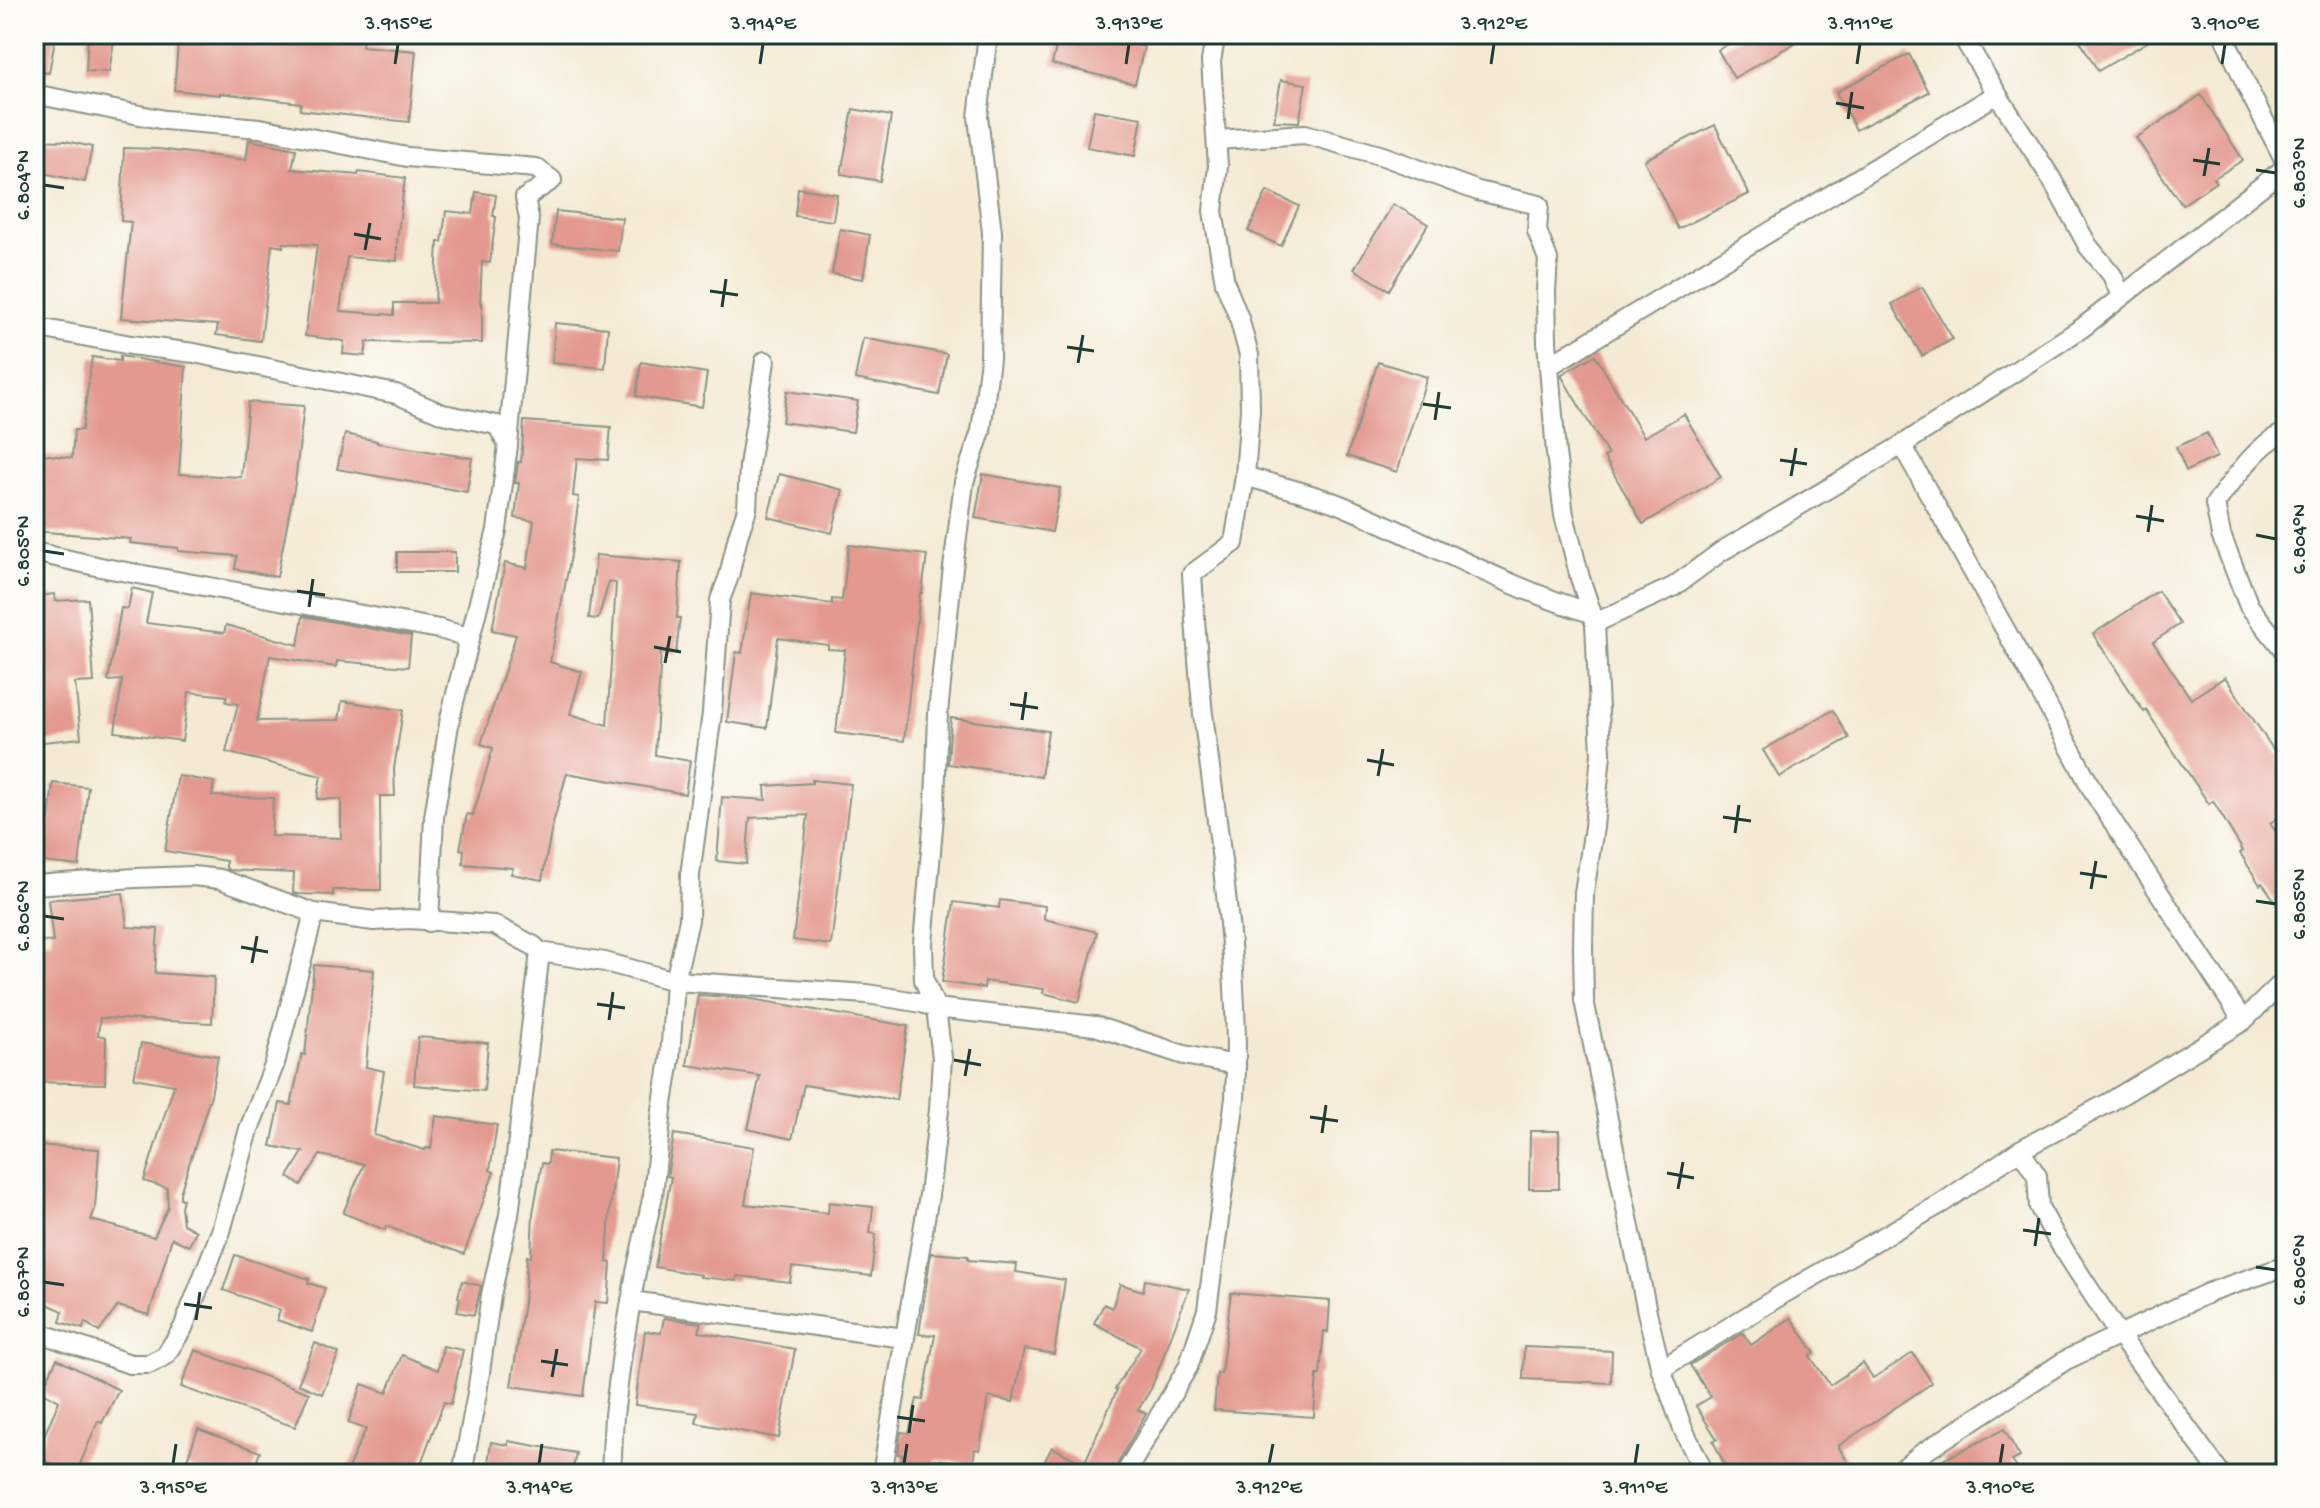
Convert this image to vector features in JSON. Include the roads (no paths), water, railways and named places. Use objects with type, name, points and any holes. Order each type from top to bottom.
[{"type":"street","points":[[882,1474],[929,1195],[939,1110],[942,1058],[936,1008],[924,980],[923,944],[934,818],[938,713],[964,482],[981,431],[990,359],[992,232],[978,117],[988,34]]},
{"type":"street","points":[[1128,1474],[1128,1469],[1188,1367],[1207,1310],[1213,1248],[1228,1163],[1236,1065],[1231,925],[1204,715],[1192,574],[1234,543],[1245,476],[1250,410],[1249,355],[1225,283],[1213,211],[1218,166],[1211,61],[1216,34]]},
{"type":"street","points":[[1961,34],[2051,178],[2088,246],[2112,275],[2121,296]]},
{"type":"street","points":[[1595,623],[1673,587],[1722,551],[1902,445],[2082,328],[2286,165],[2223,34]]},
{"type":"street","points":[[34,94],[165,120],[260,128],[407,157],[536,168],[552,180],[525,198],[529,218],[497,530],[450,718],[434,817],[429,922]]},
{"type":"street","points":[[1549,366],[1997,94]]},
{"type":"street","points":[[1217,140],[1305,134],[1383,156],[1478,191],[1539,205],[1537,231],[1548,259],[1549,366],[1564,515],[1595,623],[1601,754],[1584,893],[1584,1000],[1661,1369],[1683,1429],[1705,1474]]},
{"type":"street","points":[[34,327],[194,353],[396,394],[443,414],[497,425],[508,445]]},
{"type":"street","points":[[611,1474],[614,1415],[631,1301],[653,1195],[670,1059],[675,981],[689,920],[690,875],[712,713],[720,600],[747,509],[749,466],[765,361]]},
{"type":"street","points":[[2286,433],[2277,435],[2244,467],[2215,504],[2221,535],[2249,606],[2286,653]]},
{"type":"street","points":[[1902,445],[2094,793],[2243,1021]]},
{"type":"street","points":[[1245,476],[1348,507],[1492,576],[1560,604],[1591,613],[1595,623]]},
{"type":"street","points":[[34,552],[105,568],[439,629],[468,637],[464,661]]},
{"type":"street","points":[[34,885],[193,876],[220,879],[314,913],[374,921],[409,919],[494,925],[540,952],[605,962],[675,981],[867,994],[936,1008],[1095,1026],[1184,1055],[1236,1065]]},
{"type":"street","points":[[34,1331],[130,1364],[149,1364],[165,1356],[183,1328],[221,1231],[249,1129],[275,1063],[314,913]]},
{"type":"street","points":[[462,1474],[491,1295],[509,1215],[540,952]]},
{"type":"street","points":[[1661,1369],[1783,1294],[1942,1203],[2020,1150],[2110,1102],[2243,1021],[2286,979]]},
{"type":"street","points":[[2020,1150],[2037,1176],[2039,1207],[2119,1335],[2221,1474]]},
{"type":"street","points":[[1896,1474],[1921,1454],[2066,1360],[2208,1293],[2286,1266]]},
{"type":"street","points":[[631,1301],[904,1338]]},
{"type":"street","points":[[1921,1454],[1924,1474]]}]
